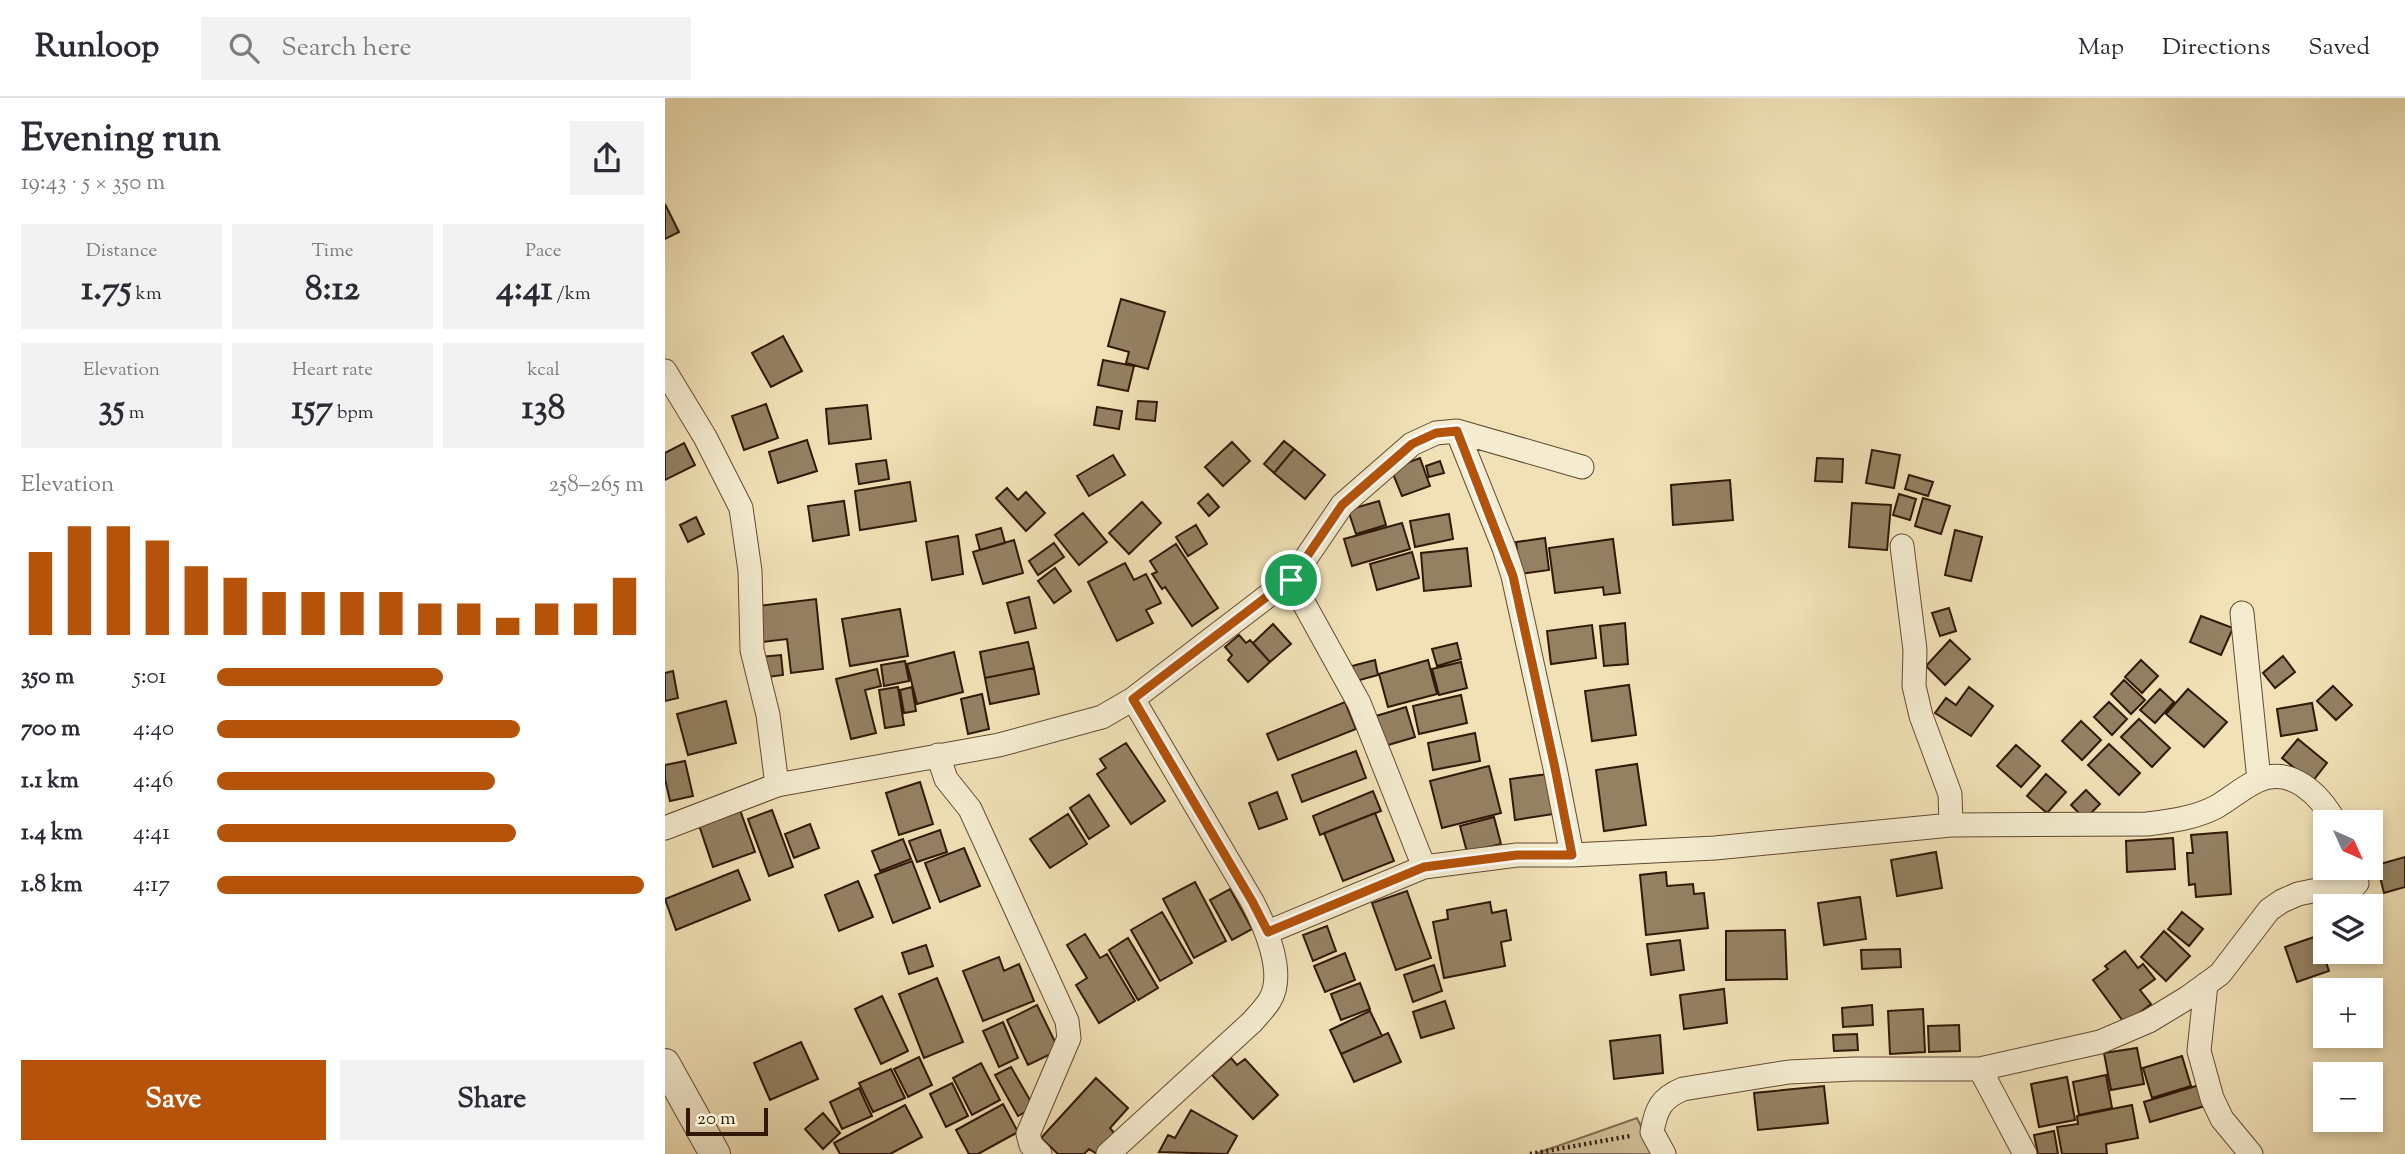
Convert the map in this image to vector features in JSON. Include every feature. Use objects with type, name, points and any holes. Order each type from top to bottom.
[{"type":"street","points":[[665,372],[705,437],[741,509],[750,571],[752,650],[768,715],[777,785]]},
{"type":"street","points":[[665,828],[777,785],[999,745],[1102,717],[1133,699],[1291,580],[1342,505],[1412,444],[1436,433],[1457,431],[1582,467]]},
{"type":"street","points":[[1457,431],[1513,576],[1572,855]]},
{"type":"street","points":[[1902,546],[1915,650],[1914,686],[1921,716],[1950,794],[1951,825]]},
{"type":"street","points":[[1291,580],[1359,704],[1424,867]]},
{"type":"street","points":[[2242,612],[2259,780]]},
{"type":"street","points":[[1108,1154],[1252,1022],[1270,1000],[1275,986],[1268,932],[1133,699]]},
{"type":"street","points":[[938,755],[946,779],[970,809],[1067,1021],[1069,1038],[1028,1134],[1031,1145],[1040,1154]]},
{"type":"street","points":[[1268,932],[1424,867],[1517,855],[1715,848],[1951,825],[2147,824],[2179,820],[2214,808],[2259,780],[2279,777],[2294,781],[2319,797],[2327,810]]},
{"type":"street","points":[[1664,1154],[1652,1132],[1656,1109],[1671,1094],[1683,1089],[1789,1072],[1980,1069],[2100,1042],[2149,1021],[2220,974],[2269,910],[2298,894],[2327,887],[2354,886],[2356,880]]},
{"type":"street","points":[[2206,984],[2199,1051],[2212,1098],[2222,1119],[2251,1154]]},
{"type":"street","points":[[665,1064],[715,1154]]},
{"type":"street","points":[[1980,1069],[2025,1154]]},
{"type":"path","points":[[1530,1154],[1652,1132]]},
{"type":"shaded area","points":[[1637,1118],[1654,1154],[1535,1154]]},
{"type":"building","points":[[665,204],[679,232],[665,239]]},
{"type":"building","points":[[1121,299],[1165,312],[1148,369],[1126,363],[1129,352],[1108,346]]},
{"type":"building","points":[[783,336],[802,371],[771,387],[752,353]]},
{"type":"building","points":[[1103,360],[1134,366],[1128,391],[1098,385]]},
{"type":"building","points":[[1138,401],[1157,402],[1155,421],[1136,419]]},
{"type":"building","points":[[766,404],[778,438],[744,450],[732,416]]},
{"type":"building","points":[[867,405],[871,439],[829,444],[826,409]]},
{"type":"building","points":[[1097,407],[1122,411],[1119,429],[1094,425]]},
{"type":"building","points":[[807,440],[817,471],[778,483],[769,452]]},
{"type":"building","points":[[1284,441],[1294,449],[1274,473],[1264,464]]},
{"type":"building","points":[[1232,442],[1250,461],[1223,486],[1205,467]]},
{"type":"building","points":[[684,443],[695,465],[665,480],[665,453]]},
{"type":"building","points":[[1294,449],[1325,475],[1305,499],[1274,473]]},
{"type":"building","points":[[1872,450],[1900,455],[1894,488],[1866,483]]},
{"type":"building","points":[[1113,455],[1125,475],[1089,496],[1077,476]]},
{"type":"building","points":[[1420,458],[1430,486],[1402,496],[1391,469]]},
{"type":"building","points":[[1817,458],[1843,459],[1842,482],[1815,481]]},
{"type":"building","points":[[886,460],[889,479],[859,484],[856,464]]},
{"type":"building","points":[[1440,461],[1444,473],[1429,477],[1426,466]]},
{"type":"building","points":[[1909,475],[1933,482],[1928,496],[1905,489]]},
{"type":"building","points":[[1730,480],[1733,520],[1673,525],[1671,485]]},
{"type":"building","points":[[910,482],[916,521],[860,530],[855,491]]},
{"type":"building","points":[[1007,488],[1018,500],[1026,492],[1045,513],[1026,531],[996,498]]},
{"type":"building","points":[[1208,494],[1219,507],[1209,516],[1198,503]]},
{"type":"building","points":[[1899,494],[1916,499],[1910,520],[1893,515]]},
{"type":"building","points":[[1923,498],[1950,506],[1941,534],[1915,526]]},
{"type":"building","points":[[844,501],[849,535],[813,541],[808,506]]},
{"type":"building","points":[[1379,501],[1386,525],[1356,534],[1348,510]]},
{"type":"building","points":[[1142,502],[1161,523],[1129,554],[1109,533]]},
{"type":"building","points":[[1852,503],[1891,505],[1887,550],[1849,547]]},
{"type":"building","points":[[1083,513],[1107,542],[1079,565],[1055,535]]},
{"type":"building","points":[[1449,514],[1453,539],[1415,547],[1410,521]]},
{"type":"building","points":[[696,517],[704,534],[688,542],[680,525]]},
{"type":"building","points":[[1402,523],[1410,549],[1352,566],[1344,539]]},
{"type":"building","points":[[1196,525],[1207,544],[1188,556],[1176,537]]},
{"type":"building","points":[[1001,528],[1005,543],[980,550],[976,535]]},
{"type":"building","points":[[1955,530],[1982,537],[1971,581],[1945,575]]},
{"type":"building","points":[[958,536],[963,574],[932,580],[926,542]]},
{"type":"building","points":[[1545,538],[1549,570],[1520,574],[1516,542]]},
{"type":"building","points":[[1613,539],[1620,593],[1604,595],[1603,587],[1555,593],[1549,548]]},
{"type":"building","points":[[1014,540],[1023,573],[983,584],[973,552]]},
{"type":"building","points":[[1054,543],[1064,557],[1038,575],[1029,561]]},
{"type":"building","points":[[1176,544],[1218,608],[1192,626],[1165,587],[1162,589],[1152,574],[1157,572],[1150,561]]},
{"type":"building","points":[[1467,548],[1471,586],[1424,591],[1421,553]]},
{"type":"building","points":[[1412,552],[1419,578],[1377,590],[1370,564]]},
{"type":"building","points":[[1125,563],[1134,580],[1146,574],[1161,603],[1146,610],[1153,623],[1117,641],[1088,582]]},
{"type":"building","points":[[1055,568],[1071,591],[1054,603],[1038,581]]},
{"type":"building","points":[[1029,597],[1036,628],[1015,633],[1007,603]]},
{"type":"building","points":[[816,599],[823,669],[791,673],[787,639],[762,642],[758,606]]},
{"type":"building","points":[[1949,608],[1956,631],[1940,636],[1932,613]]},
{"type":"building","points":[[900,609],[908,656],[850,666],[842,619]]},
{"type":"building","points":[[2201,616],[2233,628],[2221,655],[2190,642]]},
{"type":"building","points":[[1625,623],[1628,664],[1604,666],[1600,626]]},
{"type":"building","points":[[1273,624],[1291,644],[1270,662],[1253,643]]},
{"type":"building","points":[[1592,625],[1596,658],[1551,664],[1547,631]]},
{"type":"building","points":[[1239,635],[1246,643],[1250,640],[1270,662],[1248,682],[1228,660],[1232,655],[1225,647]]},
{"type":"building","points":[[1950,640],[1970,659],[1945,685],[1926,666]]},
{"type":"building","points":[[1028,642],[1034,668],[985,678],[980,652]]},
{"type":"building","points":[[1457,643],[1461,659],[1437,666],[1432,649]]},
{"type":"building","points":[[954,652],[963,692],[917,704],[907,664]]},
{"type":"building","points":[[781,655],[783,675],[761,678],[758,657]]},
{"type":"building","points":[[2283,656],[2295,672],[2275,688],[2263,673]]},
{"type":"building","points":[[1375,660],[1378,675],[1356,681],[1352,666]]},
{"type":"building","points":[[1428,660],[1437,694],[1388,707],[1379,674]]},
{"type":"building","points":[[2141,660],[2158,676],[2142,693],[2125,677]]},
{"type":"building","points":[[905,661],[909,681],[884,686],[881,665]]},
{"type":"building","points":[[1461,662],[1467,688],[1439,695],[1432,669]]},
{"type":"building","points":[[1034,668],[1039,694],[990,704],[985,678]]},
{"type":"building","points":[[877,669],[881,686],[865,690],[876,733],[851,739],[836,679]]},
{"type":"building","points":[[673,671],[678,698],[665,701],[665,673]]},
{"type":"building","points":[[2124,680],[2145,700],[2131,714],[2111,694]]},
{"type":"building","points":[[1629,685],[1636,735],[1592,741],[1585,691]]},
{"type":"building","points":[[2333,686],[2352,705],[2336,720],[2317,701]]},
{"type":"building","points":[[898,687],[904,725],[885,728],[879,690]]},
{"type":"building","points":[[912,687],[916,711],[904,713],[900,690]]},
{"type":"building","points":[[1969,687],[1993,706],[1971,736],[1935,713],[1946,698],[1956,705]]},
{"type":"building","points":[[2160,689],[2174,702],[2155,723],[2140,710]]},
{"type":"building","points":[[2188,689],[2227,722],[2204,747],[2166,714]]},
{"type":"building","points":[[982,694],[989,729],[968,734],[961,699]]},
{"type":"building","points":[[1461,695],[1467,723],[1419,734],[1413,706]]},
{"type":"building","points":[[726,701],[736,743],[688,755],[677,714]]},
{"type":"building","points":[[1345,702],[1356,729],[1278,760],[1267,734]]},
{"type":"building","points":[[2109,702],[2127,719],[2112,735],[2094,717]]},
{"type":"building","points":[[2312,703],[2317,730],[2281,736],[2277,709]]},
{"type":"building","points":[[1406,707],[1415,737],[1385,746],[1376,716]]},
{"type":"building","points":[[2139,719],[2170,748],[2152,767],[2121,737]]},
{"type":"building","points":[[2081,721],[2101,740],[2082,760],[2062,741]]},
{"type":"building","points":[[1475,733],[1480,761],[1433,770],[1428,743]]},
{"type":"building","points":[[2298,739],[2327,763],[2312,782],[2282,758]]},
{"type":"building","points":[[1126,743],[1165,801],[1131,824],[1097,774],[1106,768],[1100,759]]},
{"type":"building","points":[[2109,744],[2140,773],[2119,795],[2088,765]]},
{"type":"building","points":[[2016,745],[2040,766],[2021,787],[1997,766]]},
{"type":"building","points":[[1356,751],[1366,778],[1302,802],[1292,775]]},
{"type":"building","points":[[685,761],[693,796],[670,801],[665,765]]},
{"type":"building","points":[[1637,764],[1646,825],[1604,831],[1596,770]]},
{"type":"building","points":[[1489,766],[1501,813],[1442,828],[1430,781]]},
{"type":"building","points":[[1555,773],[1560,813],[1515,820],[1510,779]]},
{"type":"building","points":[[2046,774],[2066,792],[2047,813],[2027,796]]},
{"type":"building","points":[[920,782],[933,824],[899,835],[886,793]]},
{"type":"building","points":[[2086,790],[2100,804],[2085,819],[2071,805]]},
{"type":"building","points":[[1373,791],[1381,811],[1320,835],[1313,816]]},
{"type":"building","points":[[1277,792],[1287,819],[1259,829],[1249,803]]},
{"type":"building","points":[[1089,795],[1109,826],[1089,839],[1070,808]]},
{"type":"building","points":[[740,810],[755,852],[713,867],[699,825]]},
{"type":"building","points":[[772,810],[793,867],[769,876],[748,819]]},
{"type":"building","points":[[1375,813],[1394,861],[1343,881],[1324,833]]},
{"type":"building","points":[[1068,814],[1087,844],[1050,868],[1030,839]]},
{"type":"building","points":[[1494,817],[1501,844],[1467,852],[1460,826]]},
{"type":"building","points":[[810,824],[819,848],[794,858],[785,834]]},
{"type":"building","points":[[940,830],[947,852],[917,862],[909,841]]},
{"type":"building","points":[[2227,832],[2231,894],[2196,897],[2195,884],[2189,885],[2187,853],[2193,853],[2191,835]]},
{"type":"building","points":[[2173,838],[2175,869],[2127,872],[2126,841]]},
{"type":"building","points":[[903,839],[911,859],[880,871],[872,851]]},
{"type":"building","points":[[964,848],[980,886],[940,902],[925,863]]},
{"type":"building","points":[[1936,852],[1942,888],[1897,896],[1891,860]]},
{"type":"building","points":[[2405,857],[2405,887],[2384,893],[2381,880],[2383,880],[2383,863]]},
{"type":"building","points":[[912,861],[930,908],[893,923],[875,875]]},
{"type":"building","points":[[738,870],[750,900],[676,930],[665,899]]},
{"type":"building","points":[[1666,872],[1667,886],[1693,884],[1694,894],[1704,893],[1708,928],[1646,935],[1640,875]]},
{"type":"building","points":[[858,881],[873,917],[839,931],[825,895]]},
{"type":"building","points":[[1195,882],[1226,941],[1194,958],[1163,899]]},
{"type":"building","points":[[1230,889],[1252,929],[1232,940],[1210,900]]},
{"type":"building","points":[[1407,891],[1431,958],[1396,970],[1372,903]]},
{"type":"building","points":[[1860,897],[1866,939],[1824,945],[1818,903]]},
{"type":"building","points":[[1490,902],[1492,913],[1506,910],[1511,940],[1501,942],[1505,966],[1444,978],[1433,922],[1448,919],[1447,910]]},
{"type":"building","points":[[1162,912],[1192,963],[1160,981],[1131,930]]},
{"type":"building","points":[[2182,912],[2203,929],[2189,946],[2168,929]]},
{"type":"building","points":[[1327,926],[1336,951],[1313,961],[1303,935]]},
{"type":"building","points":[[1785,930],[1787,979],[1726,980],[1726,931]]},
{"type":"building","points":[[2164,931],[2190,956],[2166,981],[2141,957]]},
{"type":"building","points":[[1085,934],[1100,958],[1107,954],[1135,1001],[1099,1023],[1076,985],[1087,978],[1067,945]]},
{"type":"building","points":[[2313,937],[2313,964],[2327,964],[2329,971],[2297,982],[2285,947]]},
{"type":"building","points":[[1128,938],[1158,988],[1138,1000],[1109,950]]},
{"type":"building","points":[[1680,940],[1684,970],[1651,975],[1647,944]]},
{"type":"building","points":[[926,945],[933,966],[909,974],[902,953]]},
{"type":"building","points":[[1900,949],[1901,967],[1862,969],[1861,950]]},
{"type":"building","points":[[2125,951],[2138,968],[2143,964],[2155,979],[2140,990],[2151,1004],[2125,1024],[2093,980],[2108,969],[2105,966]]},
{"type":"building","points":[[1345,953],[1355,980],[1325,992],[1314,966]]},
{"type":"building","points":[[999,957],[1004,971],[1019,964],[1034,1001],[983,1021],[963,971]]},
{"type":"building","points":[[1434,965],[1442,991],[1413,1002],[1404,975]]},
{"type":"building","points":[[937,978],[963,1042],[924,1058],[899,994]]},
{"type":"building","points":[[1360,983],[1370,1009],[1341,1020],[1331,994]]},
{"type":"building","points":[[1724,989],[1727,1023],[1684,1029],[1680,995]]},
{"type":"building","points":[[882,996],[908,1051],[881,1064],[855,1009]]},
{"type":"building","points":[[1445,1001],[1454,1028],[1421,1038],[1413,1012]]},
{"type":"building","points":[[1037,1005],[1059,1050],[1028,1065],[1007,1020]]},
{"type":"building","points":[[1872,1005],[1873,1025],[1843,1027],[1842,1008]]},
{"type":"building","points":[[1923,1009],[1925,1052],[1890,1054],[1888,1011]]},
{"type":"building","points":[[1370,1011],[1382,1036],[1341,1054],[1330,1030]]},
{"type":"building","points":[[1003,1022],[1018,1058],[999,1067],[983,1031]]},
{"type":"building","points":[[1959,1025],[1960,1051],[1929,1052],[1928,1026]]},
{"type":"building","points":[[1388,1033],[1401,1062],[1354,1082],[1341,1054]]},
{"type":"building","points":[[1857,1034],[1858,1050],[1834,1051],[1833,1035]]},
{"type":"building","points":[[1660,1035],[1663,1073],[1614,1079],[1610,1041]]},
{"type":"building","points":[[801,1042],[818,1079],[770,1100],[754,1063]]},
{"type":"building","points":[[2137,1048],[2144,1084],[2111,1090],[2104,1053]]},
{"type":"building","points":[[2182,1056],[2191,1086],[2152,1098],[2143,1068]]},
{"type":"building","points":[[919,1057],[932,1085],[908,1097],[894,1069]]},
{"type":"building","points":[[1231,1058],[1237,1065],[1245,1059],[1278,1095],[1253,1119],[1212,1075]]},
{"type":"building","points":[[981,1063],[1000,1100],[972,1115],[953,1078]]},
{"type":"building","points":[[1011,1067],[1034,1107],[1018,1116],[995,1075]]},
{"type":"building","points":[[891,1069],[905,1098],[873,1112],[859,1083]]},
{"type":"building","points":[[2106,1075],[2112,1108],[2079,1115],[2073,1082]]},
{"type":"building","points":[[2067,1077],[2075,1120],[2039,1127],[2031,1084]]},
{"type":"building","points":[[1096,1078],[1128,1108],[1110,1128],[1115,1134],[1097,1154],[1089,1149],[1084,1154],[1058,1154],[1041,1138]]},
{"type":"building","points":[[952,1083],[968,1116],[946,1127],[930,1094]]},
{"type":"building","points":[[2199,1085],[2205,1106],[2150,1122],[2144,1102]]},
{"type":"building","points":[[1824,1086],[1828,1123],[1758,1130],[1754,1093]]},
{"type":"building","points":[[859,1088],[872,1116],[842,1129],[830,1102]]},
{"type":"building","points":[[1003,1104],[1018,1132],[978,1154],[969,1154],[956,1130]]},
{"type":"building","points":[[905,1105],[922,1137],[890,1154],[840,1154],[834,1143]]},
{"type":"building","points":[[2132,1105],[2138,1138],[2106,1144],[2107,1154],[2062,1154],[2057,1127],[2078,1124],[2077,1116]]},
{"type":"building","points":[[1191,1110],[1237,1136],[1227,1154],[1159,1152],[1168,1135],[1175,1138]]},
{"type":"building","points":[[823,1113],[840,1133],[823,1149],[805,1129]]},
{"type":"building","points":[[2054,1131],[2058,1154],[2038,1154],[2034,1135]]},
{"type":"route","points":[[1457,431],[1513,576],[1572,855],[1517,855],[1424,867],[1268,932],[1133,699],[1291,580],[1342,505],[1412,444],[1436,433],[1457,431]]}]
